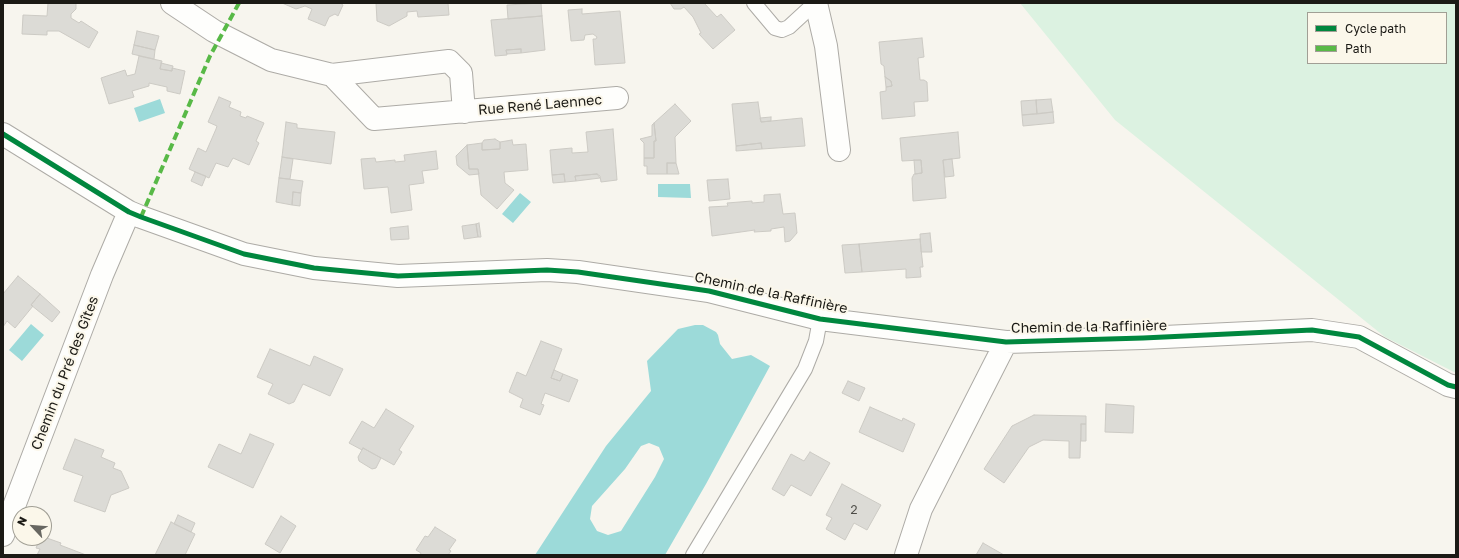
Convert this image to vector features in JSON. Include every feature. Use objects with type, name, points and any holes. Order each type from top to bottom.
[{"type":"street","name":"Rue René Laennec","points":[[172,3],[214,31],[271,60],[332,76],[449,61],[461,73],[464,112]]},
{"type":"street","points":[[815,3],[826,46],[838,150]]},
{"type":"street","name":"Rue René Laennec","points":[[332,76],[374,119],[616,98]]},
{"type":"street","name":"Chemin de la Raffinière","points":[[3,134],[129,212],[244,254],[314,268],[398,276],[547,270],[578,272],[709,291],[820,320],[1006,342],[1143,338],[1312,330],[1359,337],[1448,385],[1456,387]]},
{"type":"street","name":"Chemin du Pré des Gîtes","points":[[3,535],[102,275],[129,212]]},
{"type":"street","points":[[906,555],[921,509],[1006,342]]},
{"type":"lane","points":[[754,3],[775,28],[782,30],[789,27],[815,3]]},
{"type":"lane","points":[[693,555],[805,369],[816,341],[820,320]]},
{"type":"green space","points":[[1020,3],[1456,3],[1456,373],[1385,337],[1115,120]]},
{"type":"water","points":[[160,99],[165,113],[139,122],[134,108]]},
{"type":"water","points":[[658,184],[690,184],[691,198],[658,197]]},
{"type":"water","points":[[520,193],[531,202],[513,223],[502,214]]},
{"type":"water","points":[[31,324],[44,335],[22,361],[9,350]]},
{"type":"water","points":[[695,325],[703,325],[716,332],[720,344],[732,359],[751,355],[770,366],[706,484],[665,555],[535,555],[606,446],[651,391],[647,361],[678,329]],"holes":[[[649,443],[659,447],[664,459],[655,477],[621,531],[608,535],[597,531],[590,519],[592,506],[625,469],[641,446]]]},
{"type":"building","points":[[48,3],[76,3],[76,9],[71,14],[71,18],[79,23],[81,21],[98,32],[89,48],[59,31],[47,31],[47,35],[22,34],[23,15],[47,16]]},
{"type":"building","points":[[282,3],[340,3],[343,5],[338,16],[335,14],[329,17],[325,26],[308,19],[312,9],[305,6],[296,9]]},
{"type":"building","points":[[376,3],[448,3],[449,15],[418,17],[417,11],[407,12],[407,16],[389,26],[377,21]]},
{"type":"building","points":[[541,3],[542,16],[508,19],[507,5]]},
{"type":"building","points":[[670,3],[704,3],[717,17],[721,14],[735,30],[713,49],[699,34],[701,33],[693,17],[684,7],[681,9],[674,9]]},
{"type":"building","points":[[582,9],[582,14],[620,11],[625,63],[595,65],[593,39],[596,39],[597,37],[593,34],[585,35],[584,40],[571,41],[568,10]]},
{"type":"building","points":[[542,16],[545,50],[521,53],[521,49],[506,50],[507,55],[495,56],[491,20]]},
{"type":"building","points":[[137,31],[159,36],[155,50],[134,45]]},
{"type":"building","points":[[922,38],[924,57],[918,58],[920,80],[927,82],[928,101],[914,102],[915,116],[882,119],[880,92],[886,91],[886,87],[892,86],[891,81],[885,77],[884,66],[881,64],[879,42]]},
{"type":"building","points":[[134,45],[155,50],[154,59],[132,54]]},
{"type":"building","points":[[521,49],[521,53],[507,54],[506,50]]},
{"type":"building","points":[[139,56],[162,61],[160,69],[172,71],[172,68],[185,71],[180,94],[167,91],[167,87],[149,83],[149,86],[132,91],[134,97],[109,104],[101,78],[125,70],[127,76],[135,74]]},
{"type":"building","points":[[161,63],[173,66],[172,71],[160,69]]},
{"type":"building","points":[[885,77],[891,81],[892,86],[886,87]]},
{"type":"building","points":[[219,97],[231,102],[229,107],[241,112],[240,116],[246,118],[247,116],[264,123],[256,141],[259,143],[249,165],[233,158],[228,167],[216,163],[209,178],[189,169],[198,148],[206,152],[216,129],[217,126],[208,122]]},
{"type":"building","points":[[1051,99],[1053,112],[1037,114],[1036,100]]},
{"type":"building","points":[[1036,100],[1037,114],[1022,115],[1021,101]]},
{"type":"building","points":[[758,102],[761,122],[802,118],[805,146],[762,149],[761,143],[736,146],[732,104]]},
{"type":"building","points":[[675,104],[691,121],[675,137],[676,163],[667,163],[667,174],[647,174],[647,166],[644,166],[644,158],[654,158],[654,141],[656,141],[654,123]]},
{"type":"building","points":[[1053,112],[1054,123],[1023,126],[1022,115]]},
{"type":"building","points":[[771,117],[771,121],[761,122],[760,118]]},
{"type":"building","points":[[286,122],[297,124],[297,128],[335,132],[331,164],[282,157]]},
{"type":"building","points":[[654,123],[656,141],[654,141],[654,158],[644,158],[644,143],[640,139],[652,136],[652,125]]},
{"type":"building","points":[[613,129],[617,180],[601,182],[600,176],[597,174],[575,176],[576,181],[565,182],[564,174],[552,175],[550,150],[572,148],[572,153],[588,152],[586,132]]},
{"type":"building","points":[[958,132],[960,158],[943,160],[946,198],[913,201],[912,178],[914,174],[922,173],[921,160],[902,161],[900,138]]},
{"type":"building","points":[[495,139],[500,142],[500,149],[482,150],[482,143],[484,140]]},
{"type":"building","points":[[512,140],[513,145],[526,144],[528,170],[504,172],[505,183],[514,190],[497,209],[481,195],[478,169],[469,169],[467,145],[482,143],[482,150],[500,149],[500,142]]},
{"type":"building","points":[[761,143],[762,149],[736,151],[736,146]]},
{"type":"building","points":[[467,145],[469,169],[478,169],[479,174],[469,175],[457,165],[456,156]]},
{"type":"building","points":[[436,151],[438,169],[422,171],[424,183],[409,185],[412,210],[391,213],[388,187],[364,189],[361,159],[375,158],[376,162],[395,160],[395,162],[405,161],[404,155]]},
{"type":"building","points":[[282,157],[293,159],[290,179],[279,178]]},
{"type":"building","points":[[952,159],[954,176],[945,177],[943,160]]},
{"type":"building","points":[[914,160],[921,160],[922,173],[915,174]]},
{"type":"building","points":[[667,163],[676,163],[679,174],[667,174]]},
{"type":"building","points":[[195,172],[206,176],[202,186],[191,181]]},
{"type":"building","points":[[564,174],[565,182],[553,183],[552,175]]},
{"type":"building","points":[[597,174],[600,178],[576,181],[575,176]]},
{"type":"building","points":[[279,178],[303,181],[301,193],[293,192],[292,205],[276,202]]},
{"type":"building","points":[[728,179],[730,199],[709,201],[707,180]]},
{"type":"building","points":[[293,192],[301,193],[300,206],[292,205]]},
{"type":"building","points":[[780,194],[783,214],[795,213],[797,233],[790,241],[785,242],[784,227],[771,229],[771,231],[754,232],[755,230],[712,236],[709,207],[728,206],[727,203],[752,201],[752,203],[764,202],[764,195]]},
{"type":"building","points":[[479,223],[481,237],[478,237],[476,224]]},
{"type":"building","points":[[476,224],[478,237],[464,239],[462,226]]},
{"type":"building","points":[[408,226],[409,239],[391,240],[390,228]]},
{"type":"building","points":[[930,233],[932,252],[921,252],[920,234]]},
{"type":"building","points":[[920,239],[923,267],[920,267],[921,277],[906,278],[906,269],[862,272],[859,244]]},
{"type":"building","points":[[859,244],[862,272],[845,273],[842,245]]},
{"type":"building","points":[[18,276],[40,294],[31,305],[33,306],[15,328],[7,321],[3,327],[3,294]]},
{"type":"building","points":[[40,294],[60,312],[52,322],[31,305]]},
{"type":"building","points":[[541,341],[562,349],[551,378],[560,381],[563,374],[578,380],[569,402],[545,393],[541,404],[544,405],[540,415],[520,407],[523,399],[509,392],[517,372],[526,376]]},
{"type":"building","points":[[270,349],[310,366],[314,356],[343,369],[330,396],[303,384],[294,402],[289,404],[268,394],[273,384],[257,377]]},
{"type":"building","points":[[554,370],[563,374],[560,381],[551,378]]},
{"type":"building","points":[[848,381],[865,388],[859,401],[842,393]]},
{"type":"building","points":[[1106,404],[1134,406],[1133,433],[1105,432]]},
{"type":"building","points":[[870,407],[902,421],[903,418],[915,424],[903,452],[859,432]]},
{"type":"building","points":[[386,409],[414,426],[399,450],[402,452],[394,465],[363,448],[362,450],[349,443],[362,421],[374,428]]},
{"type":"building","points":[[1034,415],[1086,416],[1086,424],[1081,424],[1080,458],[1069,458],[1069,441],[1043,440],[1029,447],[1004,483],[984,469],[1012,426]]},
{"type":"building","points":[[1081,424],[1086,424],[1086,441],[1081,441]]},
{"type":"building","points":[[250,434],[274,444],[253,488],[208,467],[219,444],[241,454]]},
{"type":"building","points":[[75,439],[104,450],[101,457],[115,463],[113,468],[121,471],[129,488],[111,495],[105,512],[74,501],[83,476],[63,469]]},
{"type":"building","points":[[363,448],[381,458],[376,468],[372,469],[359,461],[358,457]]},
{"type":"building","points":[[810,452],[830,463],[811,496],[791,485],[784,496],[772,489],[791,454],[804,461]]},
{"type":"building","points":[[842,484],[881,505],[867,530],[854,523],[845,540],[826,529],[832,518],[826,515]]},
{"type":"building","points":[[178,515],[195,523],[191,532],[174,524]]},
{"type":"building","points":[[281,516],[296,526],[280,553],[265,544]]},
{"type":"building","points":[[171,522],[195,534],[185,555],[155,555]]},
{"type":"building","points":[[435,527],[456,540],[449,550],[451,551],[448,555],[420,555],[421,553],[416,550],[425,536],[428,537]]},
{"type":"building","points":[[52,540],[61,543],[60,545],[86,555],[37,555],[40,549],[36,548],[37,546],[52,546]]},
{"type":"building","points":[[983,543],[1004,555],[976,555]]},
{"type":"marked path","points":[[141,217],[210,56],[239,3]]},
{"type":"cycle path","points":[[3,134],[129,212],[244,254],[314,268],[398,276],[547,270],[578,272],[709,291],[820,319],[1006,342],[1143,338],[1312,330],[1359,337],[1448,385],[1456,387]]}]
